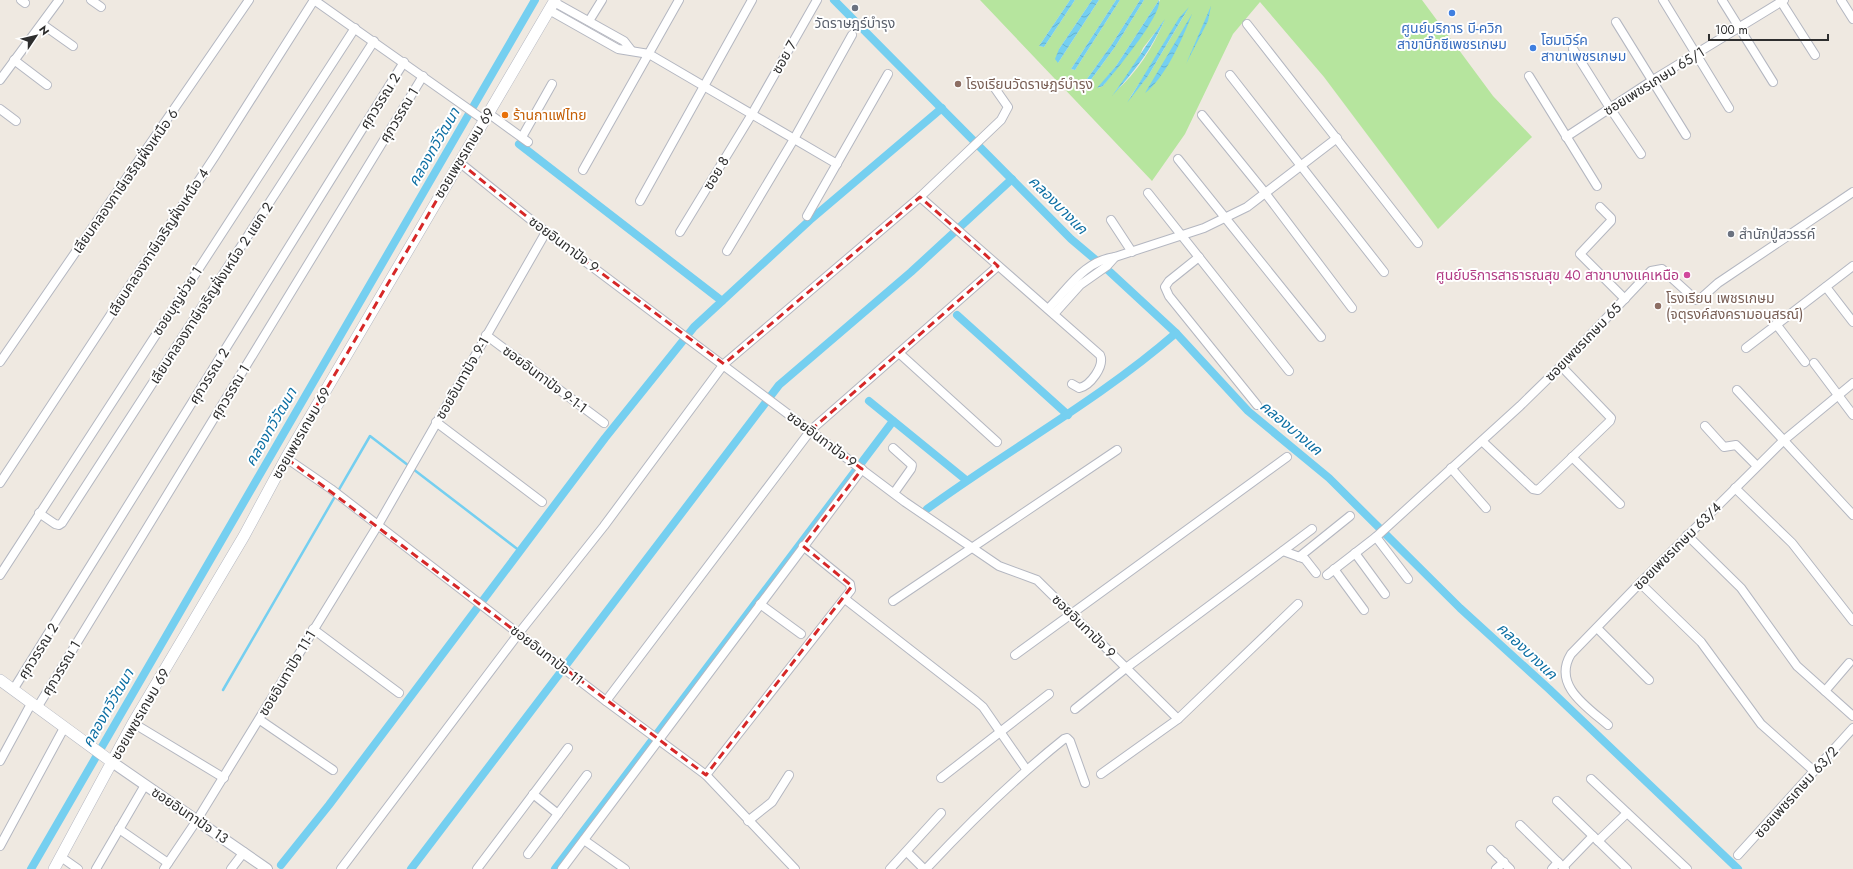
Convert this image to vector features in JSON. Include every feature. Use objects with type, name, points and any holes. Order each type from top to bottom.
[{"type":"main road","name":"ซอยเพชรเกษม 69","points":[[54,869],[62,857],[108,760],[134,723],[244,536],[286,458],[459,162],[484,116],[553,4]]},
{"type":"main road","points":[[0,680],[108,760]]},
{"type":"street","points":[[0,80],[59,0]]},
{"type":"street","points":[[91,0],[101,7]]},
{"type":"street","name":"เลียบคลองภาษีเจริญฝั่งเหนือ 6","points":[[0,362],[249,0]]},
{"type":"street","points":[[314,0],[404,62],[467,108],[525,139],[552,84]]},
{"type":"street","name":"เลียบคลองภาษีเจริญฝั่งเหนือ 4","points":[[0,483],[215,156],[314,0]]},
{"type":"street","points":[[589,21],[602,0]]},
{"type":"street","points":[[583,170],[679,0]]},
{"type":"street","points":[[640,201],[752,0]]},
{"type":"street","name":"ซอย 7","points":[[752,114],[817,0]]},
{"type":"street","points":[[1663,0],[1729,108]]},
{"type":"street","points":[[1722,0],[1773,82]]},
{"type":"street","points":[[1782,0],[1815,55]]},
{"type":"street","name":"ซอยเพชรเกษม 65/1","points":[[1566,137],[1653,80],[1696,55],[1782,0]]},
{"type":"street","points":[[1841,0],[1853,19]]},
{"type":"street","points":[[553,4],[589,21],[624,41],[631,50]]},
{"type":"street","points":[[553,4],[618,50],[631,50],[649,54],[837,164]]},
{"type":"street","points":[[1616,22],[1686,135]]},
{"type":"street","points":[[42,24],[73,46]]},
{"type":"street","points":[[1247,24],[1418,243]]},
{"type":"street","name":"ซอยบุญช่วย 1","points":[[0,575],[355,28]]},
{"type":"street","points":[[727,251],[794,139],[852,35]]},
{"type":"street","name":"เลียบคลองภาษีเจริญฝั่งเหนือ 2 แยก 2","points":[[39,513],[55,524],[59,525],[62,523],[374,41]]},
{"type":"street","points":[[1573,48],[1610,108],[1641,154]]},
{"type":"street","points":[[14,60],[47,85]]},
{"type":"street","name":"ศุภวรรณ 2","points":[[13,690],[404,62]]},
{"type":"street","points":[[807,216],[888,74]]},
{"type":"street","points":[[1230,75],[1384,272]]},
{"type":"street","name":"ศุภวรรณ 1","points":[[0,761],[4,744],[34,706],[423,76]]},
{"type":"street","points":[[1529,76],[1597,186]]},
{"type":"street","points":[[341,869],[519,633],[604,526],[724,364],[920,197],[1001,120],[1008,107],[994,87]]},
{"type":"street","points":[[0,109],[16,121]]},
{"type":"street","name":"ซอย 8","points":[[680,232],[752,114]]},
{"type":"street","points":[[1202,115],[1266,194],[1352,308]]},
{"type":"street","points":[[1051,312],[1090,266],[1102,259],[1132,252],[1226,218],[1247,207],[1266,194],[1337,138]]},
{"type":"street","points":[[1178,159],[1321,337]]},
{"type":"street","name":"ซอยอินทาปัจ 9","points":[[459,162],[546,232],[894,493],[999,566],[1037,580],[1178,719]]},
{"type":"street","name":"ซอยเพชรเกษม 65","points":[[1326,575],[1376,536],[1450,468],[1482,441],[1561,366],[1652,271],[1660,269],[1696,300],[1699,300],[1718,283],[1853,192]]},
{"type":"street","points":[[1148,193],[1290,371]]},
{"type":"street","points":[[920,197],[1099,354],[1102,359],[1101,366],[1085,386],[1078,388],[1072,384]]},
{"type":"street","points":[[1600,207],[1612,218],[1580,254],[1625,299]]},
{"type":"street","points":[[1111,220],[1132,252]]},
{"type":"street","name":"ซอยอินทาปัจ 9-1","points":[[378,525],[546,232]]},
{"type":"street","points":[[1078,282],[1095,274],[1107,266],[1115,257]]},
{"type":"street","points":[[1199,257],[1169,281],[1165,287],[1169,296],[1257,405]]},
{"type":"street","points":[[606,701],[810,430],[998,266]]},
{"type":"street","points":[[1746,348],[1853,266]]},
{"type":"street","points":[[1826,287],[1853,322]]},
{"type":"street","points":[[1776,324],[1805,362]]},
{"type":"street","name":"ซอยอินทาปัจ 9-1-1","points":[[486,335],[604,423]]},
{"type":"street","points":[[899,353],[997,442]]},
{"type":"street","points":[[1814,363],[1853,415]]},
{"type":"street","points":[[1482,441],[1535,490],[1538,490],[1610,421],[1611,418],[1561,366]]},
{"type":"street","name":"ซอยเพชรเกษม 63/4","points":[[1608,725],[1575,695],[1569,686],[1565,674],[1566,663],[1571,654],[1687,535],[1783,440],[1853,383]]},
{"type":"street","points":[[1737,390],[1853,515]]},
{"type":"street","points":[[436,422],[542,502]]},
{"type":"street","points":[[1705,426],[1724,446],[1736,445],[1757,466]]},
{"type":"street","points":[[893,448],[912,465],[911,469],[894,493]]},
{"type":"street","points":[[893,601],[1117,450]]},
{"type":"street","points":[[1015,655],[1070,613],[1287,457]]},
{"type":"street","points":[[1572,457],[1620,504]]},
{"type":"street","name":"ซอยอินทาปัจ 11","points":[[286,458],[378,525],[558,662],[606,701],[706,775],[795,869]]},
{"type":"street","points":[[562,869],[656,738],[760,604],[862,468]]},
{"type":"street","points":[[1450,468],[1486,508]]},
{"type":"street","points":[[1735,488],[1792,543],[1853,621]]},
{"type":"street","points":[[1299,558],[1350,516]]},
{"type":"street","name":"ซอยอินทาปัจ 11-1","points":[[166,866],[224,778],[313,629],[378,525]]},
{"type":"street","points":[[1075,709],[1126,668],[1312,529]]},
{"type":"street","points":[[1687,535],[1741,588],[1797,666],[1853,716]]},
{"type":"street","points":[[1376,536],[1408,579]]},
{"type":"street","points":[[706,775],[851,590],[850,584],[803,546]]},
{"type":"street","points":[[1283,551],[1309,562],[1316,573]]},
{"type":"street","points":[[1355,553],[1385,594]]},
{"type":"street","points":[[1334,569],[1364,610]]},
{"type":"street","points":[[1640,583],[1701,642],[1761,724],[1814,771]]},
{"type":"street","points":[[845,599],[976,701],[1000,731],[1026,769]]},
{"type":"street","points":[[760,604],[801,634]]},
{"type":"street","points":[[1101,774],[1178,719],[1298,604]]},
{"type":"street","points":[[1597,628],[1649,680]]},
{"type":"street","points":[[313,629],[400,693]]},
{"type":"street","points":[[1825,691],[1849,663]]},
{"type":"street","points":[[941,778],[1000,731],[1050,694]]},
{"type":"street","points":[[260,720],[333,770]]},
{"type":"street","points":[[134,723],[224,778]]},
{"type":"street","points":[[0,846],[64,728]]},
{"type":"street","name":"ซอยเพชรเกษม 63/2","points":[[1738,855],[1853,728]]},
{"type":"street","points":[[907,852],[925,869],[974,818],[1026,769],[1064,739],[1067,738],[1085,783]]},
{"type":"street","points":[[477,869],[568,748]]},
{"type":"street","name":"ซอยอินทาปัจ 13","points":[[108,760],[267,869]]},
{"type":"street","points":[[528,854],[587,775]]},
{"type":"street","points":[[748,821],[772,802],[789,775]]},
{"type":"street","points":[[1590,779],[1687,869]]},
{"type":"street","points":[[96,869],[145,785]]},
{"type":"street","points":[[533,794],[558,814]]},
{"type":"street","points":[[1557,801],[1627,869]]},
{"type":"street","points":[[890,869],[941,813]]},
{"type":"street","points":[[1552,869],[1562,866],[1627,813]]},
{"type":"street","points":[[1520,826],[1562,866]]},
{"type":"street","points":[[119,829],[166,866]]},
{"type":"street","points":[[584,840],[625,869]]},
{"type":"street","points":[[1491,850],[1510,869]]},
{"type":"street","points":[[231,869],[244,852]]},
{"type":"street","points":[[62,857],[78,869]]},
{"type":"street","points":[[1496,869],[1504,862]]},
{"type":"highlighted area","points":[[459,162],[546,232],[724,364],[920,197],[998,266],[811,430],[862,469],[803,546],[852,586],[706,775],[286,458]]},
{"type":"green space","points":[[980,0],[1070,0],[1039,46],[1044,47],[1075,0],[1092,0],[1059,49],[1058,63],[1099,0],[1116,0],[1071,69],[1075,70],[1120,0],[1140,0],[1112,44],[1087,79],[1090,81],[1115,47],[1144,0],[1159,0],[1116,66],[1098,88],[1103,86],[1155,13],[1160,0],[1422,0],[1493,96],[1532,137],[1438,229],[1324,77],[1260,2],[1233,34],[1185,134],[1152,181]],"holes":[[[1188,9],[1148,76],[1129,99]],[[1164,21],[1144,59],[1123,85],[1115,92],[1136,64],[1143,48]]]},
{"type":"water","points":[[1070,0],[1075,0],[1044,47],[1039,46]]},
{"type":"water","points":[[1092,0],[1099,0],[1058,63],[1055,59],[1059,49]]},
{"type":"water","points":[[1116,0],[1120,0],[1075,70],[1071,69]]},
{"type":"water","points":[[1140,0],[1144,0],[1115,47],[1090,81],[1087,79],[1112,44]]},
{"type":"water","points":[[1159,0],[1154,17],[1137,43],[1103,86],[1097,88],[1116,66]]},
{"type":"water","points":[[1211,6],[1208,21],[1186,64]]},
{"type":"water","points":[[1189,7],[1148,76],[1127,103],[1179,18]]},
{"type":"water","points":[[1192,14],[1173,57],[1160,78],[1145,93]]},
{"type":"water","points":[[1165,19],[1142,60],[1112,96],[1151,38]]},
{"type":"waterway","name":"คลองทวีวัฒนา","points":[[31,869],[535,0]]},
{"type":"waterway","name":"คลองบางแค","points":[[834,0],[1071,239],[1110,272],[1176,333],[1248,411],[1329,478],[1460,608],[1549,689],[1738,869]]},
{"type":"waterway","points":[[281,865],[329,805],[605,438],[694,327],[810,220],[942,108]]},
{"type":"waterway","points":[[519,144],[722,301]]},
{"type":"waterway","points":[[411,869],[779,385],[911,272],[1012,179]]},
{"type":"waterway","points":[[957,315],[1068,415]]},
{"type":"waterway","points":[[927,509],[1085,402],[1147,357],[1176,333]]},
{"type":"waterway","points":[[869,401],[966,480]]},
{"type":"waterway","points":[[555,869],[893,421]]},
{"type":"waterway","points":[[223,690],[370,436],[520,551]]},
{"type":"place","name":"วัดราษฎร์บำรุง","points":[[855,8]]},
{"type":"place","name":"ศูนย์บริการ บี-ควิก สาขาบิ๊กซีเพชรเกษม","points":[[1452,13]]},
{"type":"place","name":"โฮมเวิร์ค สาขาเพชรเกษม","points":[[1533,48]]},
{"type":"place","name":"โรงเรียนวัดราษฎร์บำรุง","points":[[958,84]]},
{"type":"place","name":"ร้านกาแฟไทย","points":[[505,115]]},
{"type":"place","name":"สำนักปู่สวรรค์","points":[[1731,234]]},
{"type":"place","name":"ศูนย์บริการสาธารณสุข 40 สาขาบางแคเหนือ","points":[[1687,275]]},
{"type":"place","name":"โรงเรียน เพชรเกษม (จตุรงค์สงครามอนุสรณ์)","points":[[1658,306]]}]
